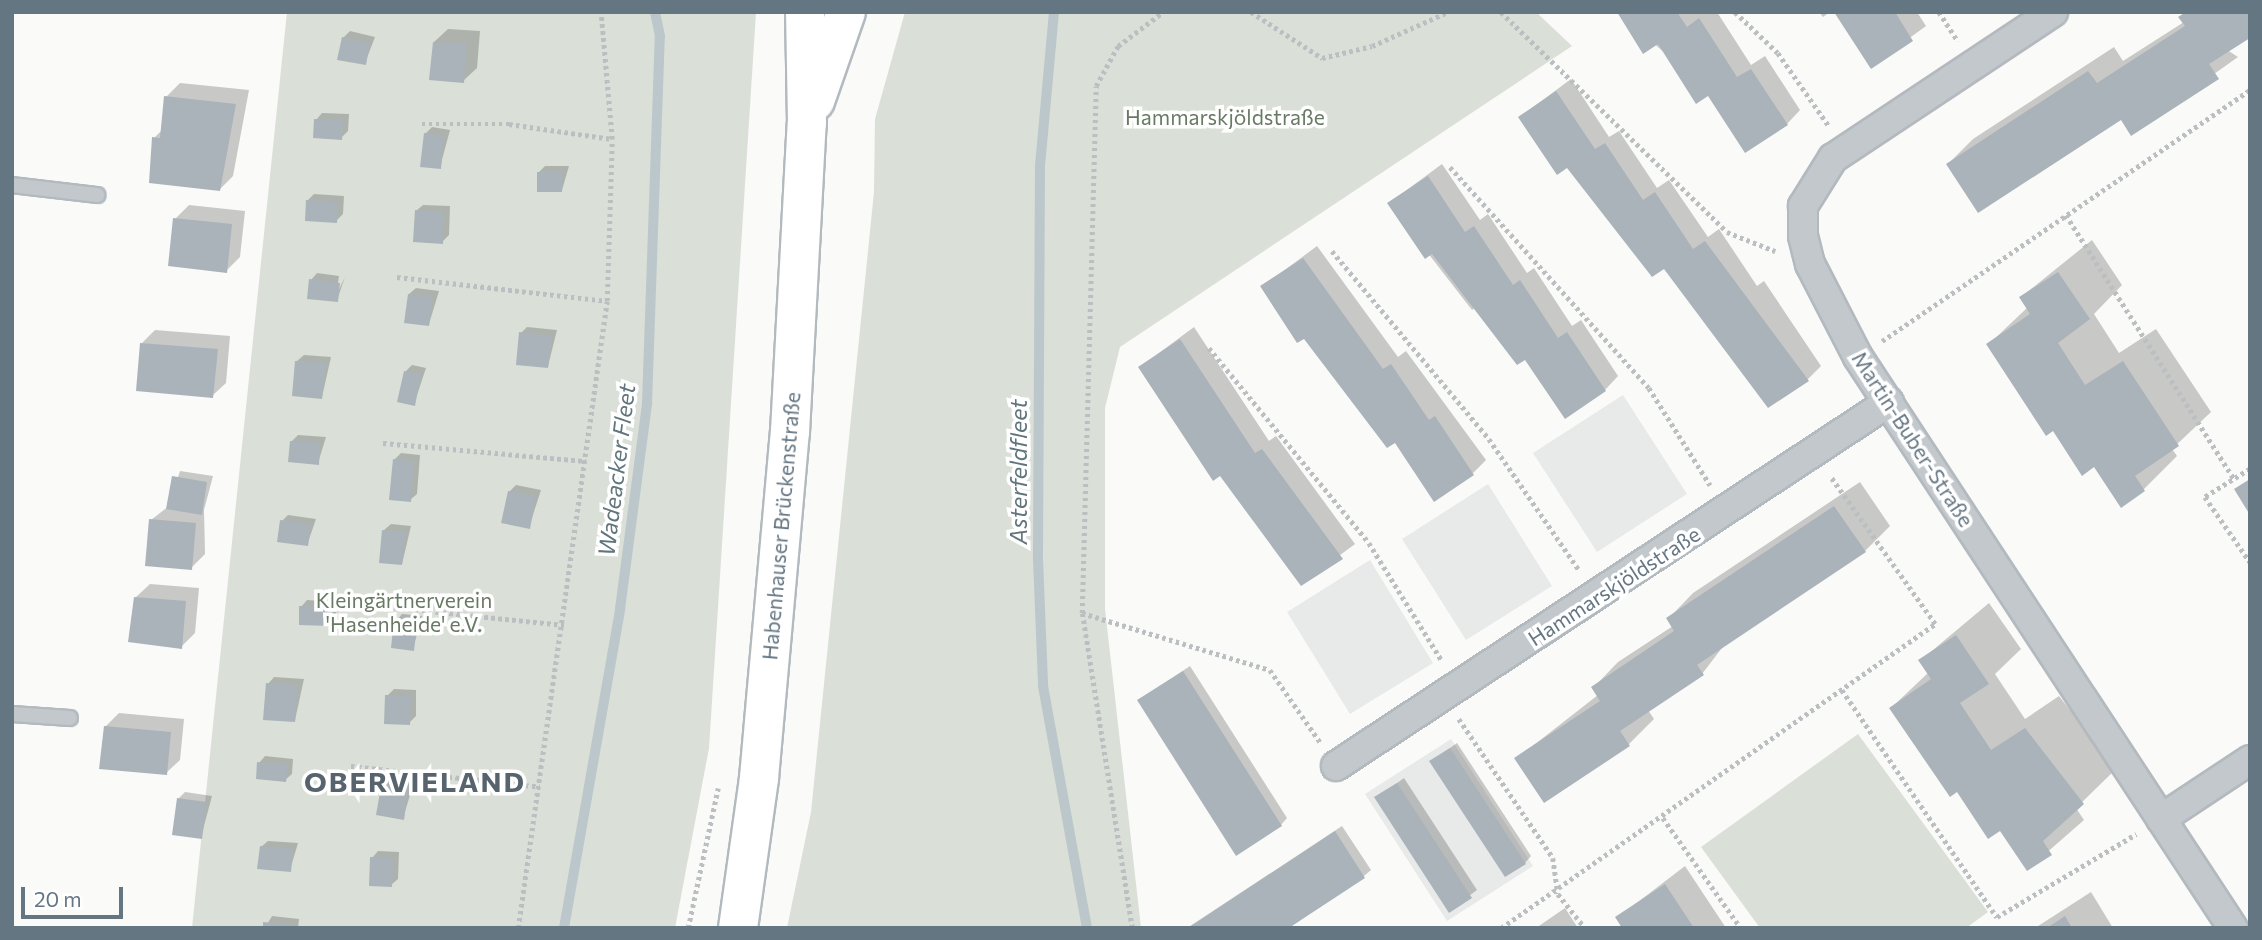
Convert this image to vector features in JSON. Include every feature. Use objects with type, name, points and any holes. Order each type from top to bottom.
[{"type":"main road","name":"Habenhauser Brückenstraße","points":[[738,928],[759,778],[790,432],[807,123],[805,12]]},
{"type":"main road","name":"Habenhauser Brückenstraße","points":[[807,123],[846,12]]},
{"type":"street","name":"Martin-Buber-Straße","points":[[2053,12],[1844,151],[1815,179],[1803,206],[1810,264],[1858,357],[2233,928]]},
{"type":"street","name":"Hammarskjöldstraße","points":[[1336,766],[1816,455],[1889,402]]},
{"type":"street","points":[[2161,819],[2250,760]]},
{"type":"lane","points":[[12,185],[97,195]]},
{"type":"lane","points":[[12,714],[70,718]]},
{"type":"path","points":[[518,928],[565,625],[607,301],[612,139],[601,12]]},
{"type":"path","points":[[1132,928],[1082,613],[1096,86],[1118,46],[1163,12]]},
{"type":"path","points":[[1251,12],[1322,58],[1372,46],[1448,12]]},
{"type":"path","points":[[1501,12],[1727,232],[1810,264]]},
{"type":"path","points":[[1735,12],[1778,53],[1844,151]]},
{"type":"path","points":[[1858,357],[2250,90]]},
{"type":"path","points":[[422,124],[509,124],[612,139]]},
{"type":"path","points":[[1450,167],[1649,388],[1727,512]]},
{"type":"path","points":[[2066,215],[2234,479]]},
{"type":"path","points":[[1332,251],[1489,439],[1597,597]]},
{"type":"path","points":[[397,278],[607,301]]},
{"type":"path","points":[[1209,348],[1369,543],[1451,692],[1553,858],[1558,894],[1585,928]]},
{"type":"path","points":[[383,443],[586,461]]},
{"type":"path","points":[[1501,928],[1558,894],[1935,624],[1816,455]]},
{"type":"path","points":[[2250,469],[2206,497],[2250,562]]},
{"type":"path","points":[[373,605],[565,625]]},
{"type":"path","points":[[1082,613],[1270,670],[1336,766]]},
{"type":"path","points":[[1842,690],[1997,916],[2161,819]]},
{"type":"path","points":[[351,766],[540,787]]},
{"type":"path","points":[[688,928],[719,784]]},
{"type":"path","points":[[1663,818],[1741,928]]},
{"type":"shaded area","points":[[1623,395],[1687,494],[1597,552],[1533,453]]},
{"type":"shaded area","points":[[1488,484],[1552,586],[1466,640],[1402,539]]},
{"type":"shaded area","points":[[1370,560],[1433,663],[1350,714],[1287,612]]},
{"type":"shaded area","points":[[1451,739],[1533,866],[1447,921],[1365,794]]},
{"type":"green space","name":"Kleingärtnerverein 'Hasenheide' e.V.","points":[[287,12],[756,12],[709,748],[675,928],[192,928]]},
{"type":"green space","points":[[905,12],[1536,12],[1572,46],[1120,347],[1105,408],[1105,609],[1141,928],[787,928],[811,812],[874,192],[875,119]]},
{"type":"green space","points":[[1858,734],[1988,912],[1966,928],[1760,928],[1701,847]]},
{"type":"building","points":[[1617,12],[1677,12],[1687,27],[1699,18],[1737,77],[1751,69],[1788,125],[1745,153],[1708,96],[1696,104],[1658,44],[1643,54]]},
{"type":"building","points":[[1834,12],[1895,12],[1913,41],[1871,69]]},
{"type":"building","points":[[2186,12],[2250,12],[2250,38],[2209,64],[2219,79],[2131,136],[2121,120],[1978,213],[1946,164],[2088,71],[2097,83],[2185,26],[2178,17]]},
{"type":"building","points":[[342,37],[370,43],[366,65],[337,60]]},
{"type":"building","points":[[433,42],[467,44],[464,83],[429,80]]},
{"type":"building","points":[[1556,91],[1595,149],[1605,143],[1643,200],[1655,192],[1693,249],[1705,241],[1809,381],[1768,408],[1664,269],[1652,277],[1567,168],[1557,175],[1518,117]]},
{"type":"building","points":[[164,96],[236,104],[220,191],[149,183],[152,137],[160,138]]},
{"type":"building","points":[[314,119],[343,120],[342,140],[313,138]]},
{"type":"building","points":[[424,133],[444,136],[441,169],[420,167]]},
{"type":"building","points":[[537,172],[563,172],[562,192],[537,192]]},
{"type":"building","points":[[1428,176],[1465,232],[1474,226],[1513,285],[1520,280],[1558,338],[1567,332],[1606,391],[1565,419],[1525,360],[1517,365],[1432,254],[1425,259],[1387,203]]},
{"type":"building","points":[[306,200],[338,202],[337,223],[305,221]]},
{"type":"building","points":[[415,210],[444,212],[443,244],[413,242]]},
{"type":"building","points":[[173,218],[232,224],[227,273],[168,266]]},
{"type":"building","points":[[1303,258],[1383,369],[1391,364],[1429,420],[1435,416],[1474,475],[1434,502],[1395,443],[1387,448],[1304,339],[1297,343],[1260,286]]},
{"type":"building","points":[[2058,272],[2090,319],[2058,343],[2085,385],[2123,361],[2179,446],[2135,476],[2145,491],[2121,508],[2094,467],[2082,476],[2053,431],[2046,436],[1986,344],[2030,314],[2019,297]]},
{"type":"building","points":[[309,279],[340,283],[338,302],[307,299]]},
{"type":"building","points":[[408,294],[433,297],[429,326],[404,323]]},
{"type":"building","points":[[519,332],[552,336],[548,368],[516,365]]},
{"type":"building","points":[[1180,339],[1255,453],[1262,449],[1343,559],[1301,586],[1220,476],[1213,481],[1138,367]]},
{"type":"building","points":[[140,343],[218,349],[213,398],[136,391]]},
{"type":"building","points":[[295,361],[326,363],[322,399],[292,396]]},
{"type":"building","points":[[404,371],[421,374],[415,406],[397,402]]},
{"type":"building","points":[[290,441],[320,443],[319,465],[288,462]]},
{"type":"building","points":[[393,459],[414,461],[411,502],[389,500]]},
{"type":"building","points":[[172,476],[207,482],[202,515],[166,509]]},
{"type":"building","points":[[2250,479],[2250,515],[2234,489]]},
{"type":"building","points":[[508,491],[536,496],[530,529],[501,523]]},
{"type":"building","points":[[1834,506],[1866,552],[1697,665],[1704,675],[1620,731],[1630,746],[1544,803],[1514,758],[1600,701],[1591,687],[1674,631],[1666,618]]},
{"type":"building","points":[[149,519],[196,523],[192,570],[145,566]]},
{"type":"building","points":[[280,520],[311,525],[308,546],[277,542]]},
{"type":"building","points":[[382,530],[405,532],[402,565],[379,563]]},
{"type":"building","points":[[134,597],[186,601],[182,649],[128,642]]},
{"type":"building","points":[[299,606],[331,607],[330,626],[299,625]]},
{"type":"building","points":[[394,620],[417,622],[414,651],[391,648]]},
{"type":"building","points":[[1956,635],[1989,684],[1960,703],[1991,750],[2025,728],[2084,804],[2043,841],[2052,855],[2027,871],[2000,831],[1988,839],[1957,792],[1950,797],[1889,708],[1931,679],[1918,660]]},
{"type":"building","points":[[1183,671],[1282,826],[1236,856],[1137,700]]},
{"type":"building","points":[[266,683],[298,685],[295,722],[263,720]]},
{"type":"building","points":[[385,695],[411,696],[410,725],[384,724]]},
{"type":"building","points":[[104,726],[171,732],[167,775],[99,769]]},
{"type":"building","points":[[1450,748],[1526,864],[1505,877],[1429,761]]},
{"type":"building","points":[[257,762],[288,765],[286,782],[256,779]]},
{"type":"building","points":[[382,781],[409,785],[404,820],[376,815]]},
{"type":"building","points":[[1397,783],[1472,898],[1449,913],[1374,797]]},
{"type":"building","points":[[177,798],[207,802],[202,839],[172,835]]},
{"type":"building","points":[[1335,831],[1365,878],[1289,928],[1188,928]]},
{"type":"building","points":[[260,846],[293,849],[291,872],[257,869]]},
{"type":"building","points":[[370,857],[393,858],[392,887],[369,886]]},
{"type":"building","points":[[1665,884],[1694,928],[1622,928],[1615,917]]},
{"type":"building","points":[[2065,916],[2072,928],[2047,928]]},
{"type":"building","points":[[263,922],[293,925],[293,928],[263,928]]},
{"type":"waterway","name":"Wadeacker Fleet","points":[[564,928],[620,609],[647,403],[660,36],[655,12]]},
{"type":"waterway","name":"Asterfeldfleet","points":[[1054,12],[1040,166],[1038,559],[1043,686],[1087,928]]},
{"type":"district","name":"OBERVIELAND","points":[[415,781]]}]
